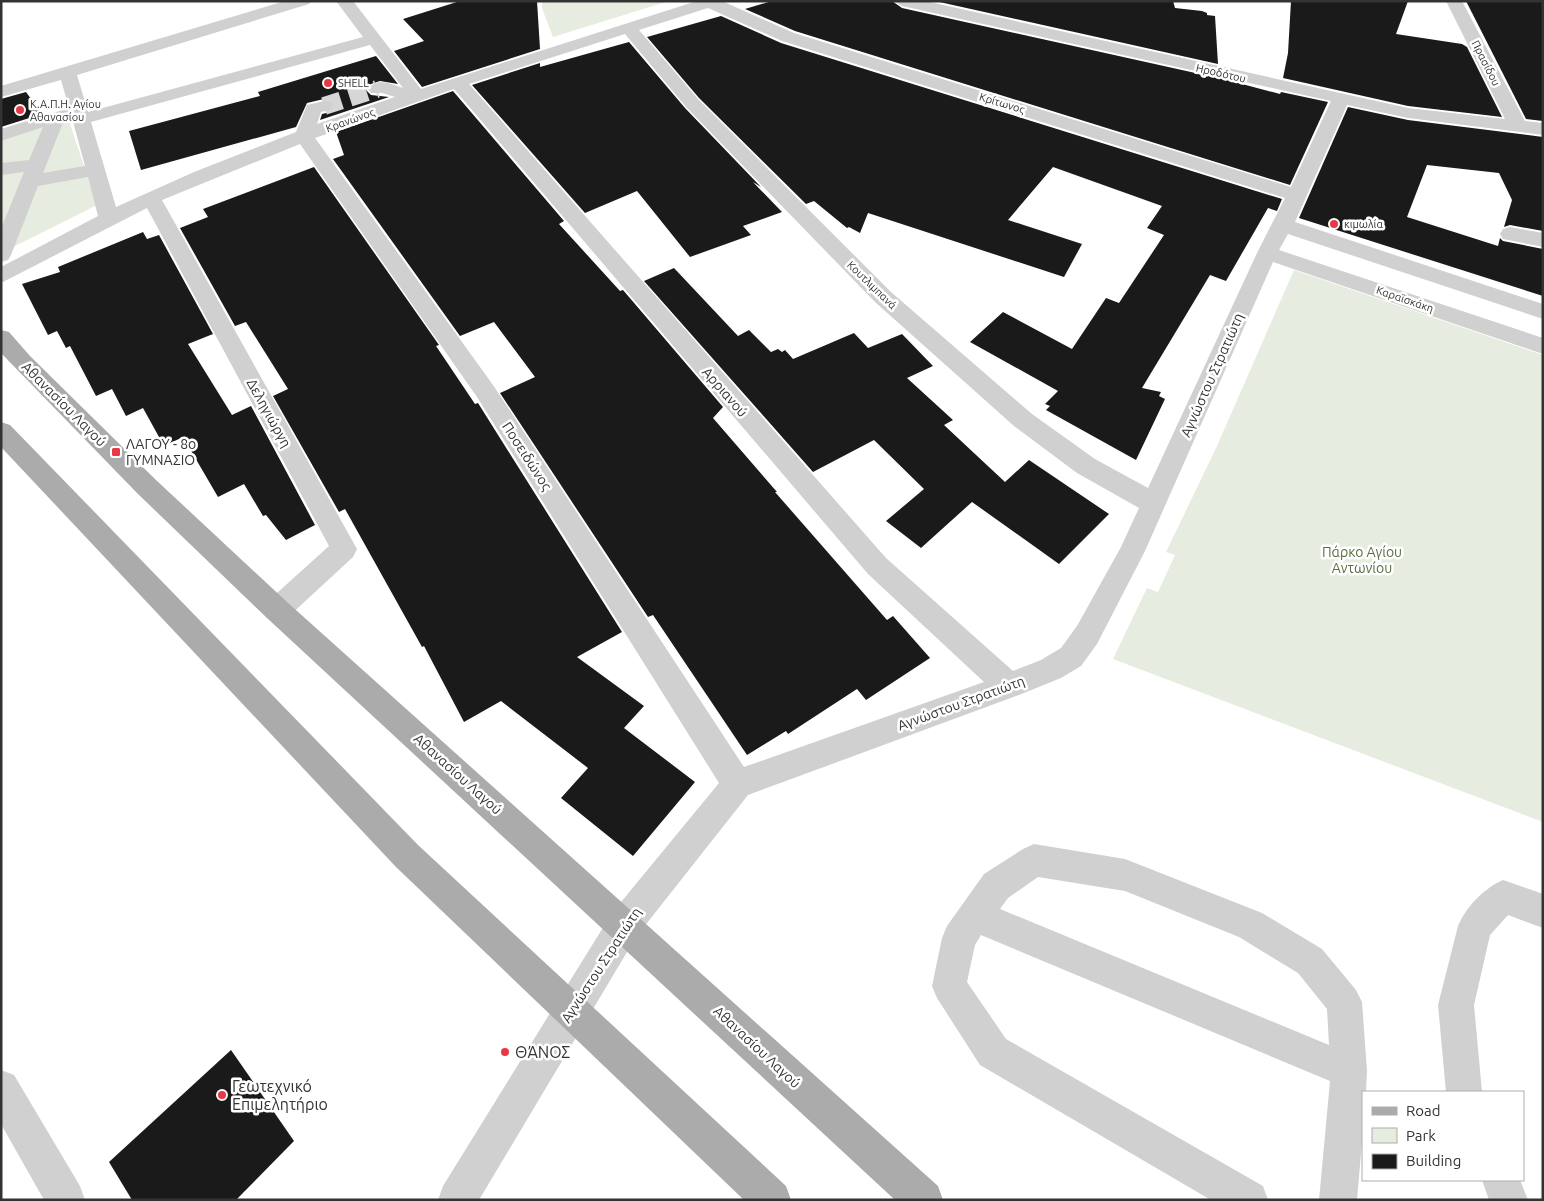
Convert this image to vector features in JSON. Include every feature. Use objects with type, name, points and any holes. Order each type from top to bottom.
[{"type":"main road","name":"Αθανασίου Λαγού","points":[[1,338],[22,362],[147,487],[277,610],[624,924],[924,1200]]},
{"type":"main road","points":[[1,431],[407,856],[772,1200]]},
{"type":"street","points":[[1,92],[303,1]]},
{"type":"street","points":[[344,1],[414,96]]},
{"type":"street","name":"Ηροδότου","points":[[902,1],[1408,114],[1543,128]]},
{"type":"street","name":"Πρασίδου","points":[[1454,1],[1518,126]]},
{"type":"street","name":"Κρανώνος","points":[[1,276],[109,218],[200,176],[414,96],[712,2]]},
{"type":"street","name":"Κρίτωνος","points":[[712,2],[788,37],[1296,195]]},
{"type":"street","name":"Κουτλιμπανά","points":[[628,27],[692,103],[883,297],[1023,420],[1086,466],[1152,503]]},
{"type":"street","points":[[1,136],[56,117],[81,114],[373,39]]},
{"type":"street","points":[[68,72],[109,218]]},
{"type":"street","name":"Αρριανού","points":[[457,82],[877,566],[1009,686]]},
{"type":"street","points":[[377,89],[382,87],[414,96]]},
{"type":"street","name":"Αγνώστου Στρατιώτη","points":[[457,1200],[624,924],[737,784],[1009,686],[1051,669],[1070,657],[1087,635],[1132,551],[1152,503],[1267,253],[1341,99]]},
{"type":"street","points":[[304,136],[313,109],[324,106]]},
{"type":"street","points":[[1,255],[56,117]]},
{"type":"street","name":"Ποσειδώνος","points":[[304,136],[485,391],[737,784]]},
{"type":"street","points":[[1,169],[35,173],[96,170]]},
{"type":"street","name":"Δεληγιώργη","points":[[151,198],[344,549],[277,610]]},
{"type":"street","points":[[1282,225],[1543,312]]},
{"type":"street","points":[[1510,234],[1543,240]]},
{"type":"street","name":"Καραϊσκάκη","points":[[1267,253],[1543,346]]},
{"type":"street","points":[[1249,1200],[994,1052],[949,986],[959,938],[996,886],[1034,860],[1125,875],[1250,925],[1310,962],[1344,1002],[1349,1071],[1338,1200]]},
{"type":"street","points":[[1464,1091],[1456,1005],[1475,926],[1503,897],[1543,910]]},
{"type":"street","points":[[975,916],[1349,1071]]},
{"type":"street","points":[[1,1088],[66,1200]]},
{"type":"street","points":[[1501,1181],[1509,1200]]},
{"type":"green space","points":[[542,1],[669,1],[553,37],[542,8]]},
{"type":"green space","points":[[67,115],[97,205],[1,253],[1,137]]},
{"type":"green space","name":"Πάρκο Αγίου Αντωνίου","points":[[1294,270],[1543,355],[1543,822],[1113,659],[1147,588],[1158,592],[1175,555],[1166,552],[1217,446]]},
{"type":"building","points":[[460,1],[537,1],[540,49],[422,87],[394,51],[424,41],[403,19]]},
{"type":"building","points":[[772,1],[892,1],[902,8],[1227,80],[1280,94],[1281,92],[1328,102],[1290,185],[795,31],[745,9]]},
{"type":"building","points":[[935,1],[1173,1],[1175,8],[1202,11],[1207,13],[1207,15],[1215,16],[1218,64]]},
{"type":"building","points":[[1291,1],[1408,1],[1396,34],[1462,44],[1467,47],[1502,117],[1408,106],[1283,78],[1288,53]]},
{"type":"building","points":[[1466,1],[1543,1],[1543,121],[1526,119]]},
{"type":"building","points":[[721,16],[781,43],[1282,199],[1277,211],[1268,208],[1226,281],[1210,275],[1142,388],[1161,392],[1159,396],[1165,399],[1136,460],[1046,410],[1050,406],[1045,404],[1058,391],[970,342],[1003,312],[1072,349],[1106,298],[1119,303],[1164,235],[1147,228],[1162,206],[1053,167],[1008,220],[1082,244],[1064,277],[868,213],[860,233],[849,227],[847,228],[814,201],[806,204],[699,98],[647,37]]},
{"type":"building","points":[[629,42],[685,108],[761,187],[753,182],[782,212],[743,226],[751,235],[690,257],[637,191],[585,213],[472,85],[540,63],[540,67]]},
{"type":"building","points":[[376,56],[398,84],[380,81],[371,84],[366,90],[371,95],[389,97],[320,120],[322,114],[330,112],[334,107],[332,101],[324,99],[307,103],[296,127],[141,170],[129,131],[260,96],[258,92]]},
{"type":"building","points":[[453,91],[564,221],[559,224],[620,291],[623,290],[723,407],[713,418],[777,492],[775,492],[887,620],[893,616],[930,658],[866,700],[857,689],[788,734],[786,731],[747,755],[653,615],[648,617],[500,393],[535,377],[494,322],[460,336],[333,159],[344,155],[336,132]]},
{"type":"building","name":"Κ.Α.Π.Η. Αγίου Αθανασίου","points":[[26,92],[42,114],[1,127],[1,99]]},
{"type":"building","points":[[1348,107],[1408,120],[1543,137],[1543,231],[1510,225],[1504,227],[1512,200],[1499,173],[1427,165],[1407,217],[1498,246],[1500,238],[1503,241],[1543,249],[1543,296],[1299,218]]},
{"type":"building","points":[[314,167],[439,345],[436,346],[475,404],[478,403],[622,632],[577,657],[644,706],[624,728],[695,782],[633,856],[561,798],[588,768],[501,701],[464,722],[424,646],[422,647],[345,509],[339,512],[273,396],[288,389],[246,322],[235,326],[180,228],[208,217],[203,209]]},
{"type":"building","points":[[143,232],[147,239],[159,235],[213,334],[188,344],[232,415],[251,406],[315,525],[286,540],[266,515],[263,516],[244,484],[218,497],[183,437],[164,446],[143,408],[126,416],[112,389],[96,396],[70,346],[66,348],[57,331],[48,335],[22,284],[60,272],[58,267]]},
{"type":"building","points":[[674,268],[738,336],[749,330],[771,352],[778,349],[782,352],[785,350],[793,359],[854,333],[868,348],[902,334],[933,366],[907,378],[953,420],[944,425],[1005,482],[1029,460],[1109,514],[1059,564],[972,502],[921,548],[886,521],[924,489],[874,440],[813,472],[644,281]]},
{"type":"building","name":"Γεωτεχνικό Επιμελητήριο","points":[[231,1050],[294,1141],[236,1200],[132,1200],[109,1162]]},
{"type":"tunnel","points":[[324,106],[377,89]]},
{"type":"place","name":"SHELL","points":[[328,83]]},
{"type":"place","name":"Κ.Α.Π.Η. Αγίου Αθανασίου","points":[[20,110]]},
{"type":"place","name":"κιμωλία","points":[[1334,224]]},
{"type":"place","name":"ΛΑΓΟΥ - 8ο ΓΥΜΝΑΣΙΟ","points":[[116,452]]},
{"type":"place","name":"ΘΆΝΟΣ","points":[[505,1052]]},
{"type":"place","name":"Γεωτεχνικό Επιμελητήριο","points":[[222,1095]]}]
